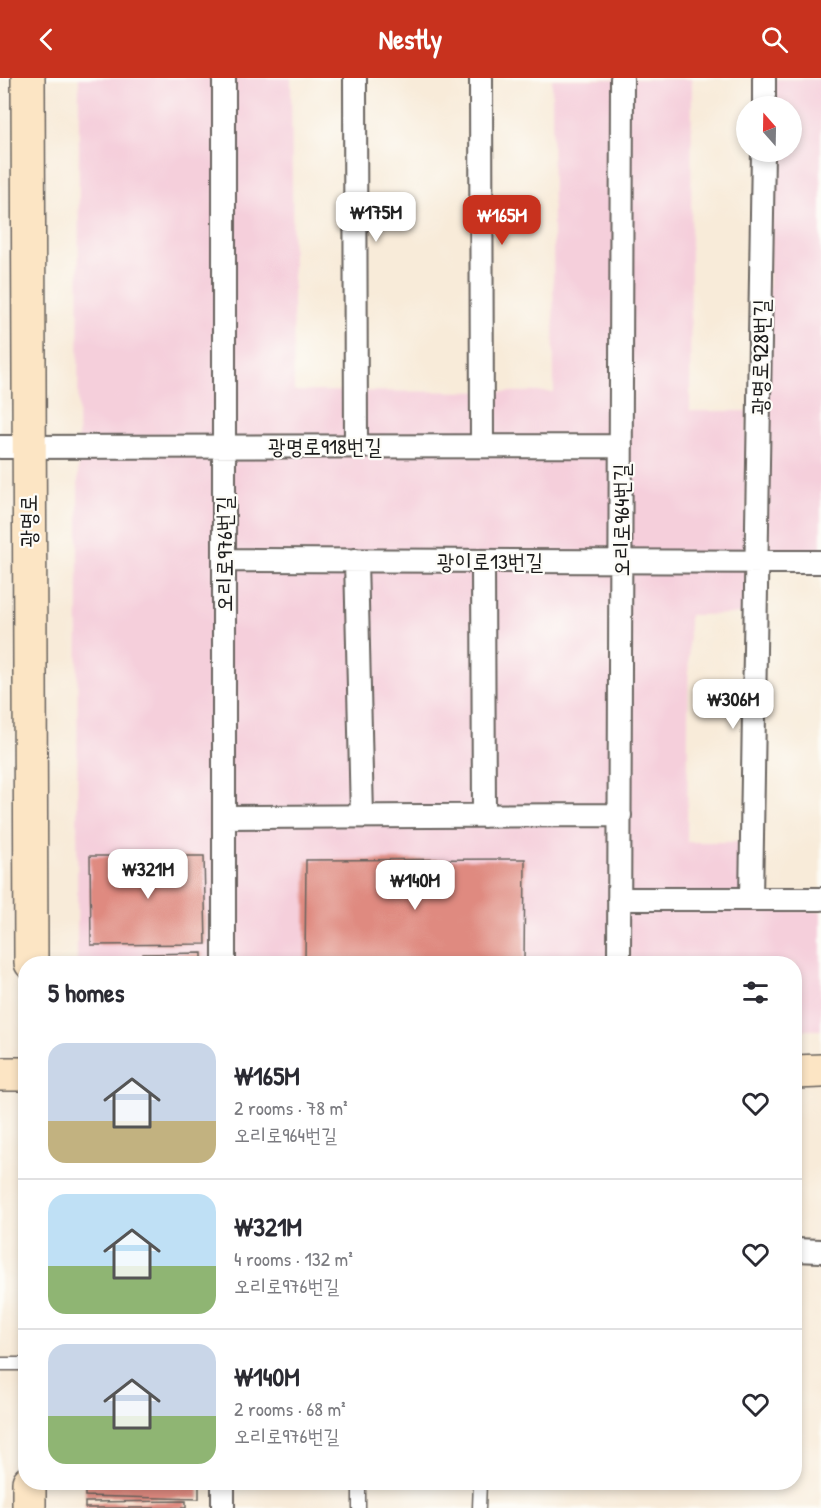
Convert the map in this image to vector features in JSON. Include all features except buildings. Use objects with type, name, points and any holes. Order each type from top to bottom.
[{"type":"main road","name":"광명로","points":[[28,78],[14,447],[31,956]]},
{"type":"main road","points":[[802,1072],[821,1071]]},
{"type":"main road","points":[[0,1074],[18,1074]]},
{"type":"main road","points":[[29,1490],[29,1508]]},
{"type":"street","name":"오리로976번길","points":[[224,78],[224,956]]},
{"type":"street","points":[[355,78],[356,446]]},
{"type":"street","points":[[481,78],[482,446]]},
{"type":"street","name":"오리로964번길","points":[[619,956],[622,78]]},
{"type":"street","points":[[764,78],[764,96]]},
{"type":"street","name":"광명로928번길","points":[[756,562],[763,162]]},
{"type":"street","name":"광명로918번길","points":[[14,447],[621,446]]},
{"type":"street","name":"광이로13번길","points":[[224,560],[821,562]]},
{"type":"street","points":[[356,560],[362,816]]},
{"type":"street","points":[[483,561],[484,816]]},
{"type":"street","points":[[751,899],[756,562]]},
{"type":"street","points":[[224,817],[620,815]]},
{"type":"street","points":[[619,898],[821,899]]},
{"type":"street","points":[[802,1250],[821,1251]]},
{"type":"street","points":[[224,1490],[224,1508]]},
{"type":"lane","points":[[0,1364],[18,1364]]},
{"type":"lane","points":[[359,1490],[359,1508]]},
{"type":"lane","points":[[479,1508],[480,1490]]},
{"type":"shaded area","points":[[79,78],[291,78],[294,391],[554,392],[552,79],[692,79],[690,411],[747,411],[746,614],[689,615],[687,842],[744,842],[744,911],[821,911],[821,1030],[802,1030],[802,956],[77,956]]},
{"type":"shaded area","points":[[773,79],[821,79],[821,555],[764,555],[771,162],[802,162],[802,96],[772,96]]}]
